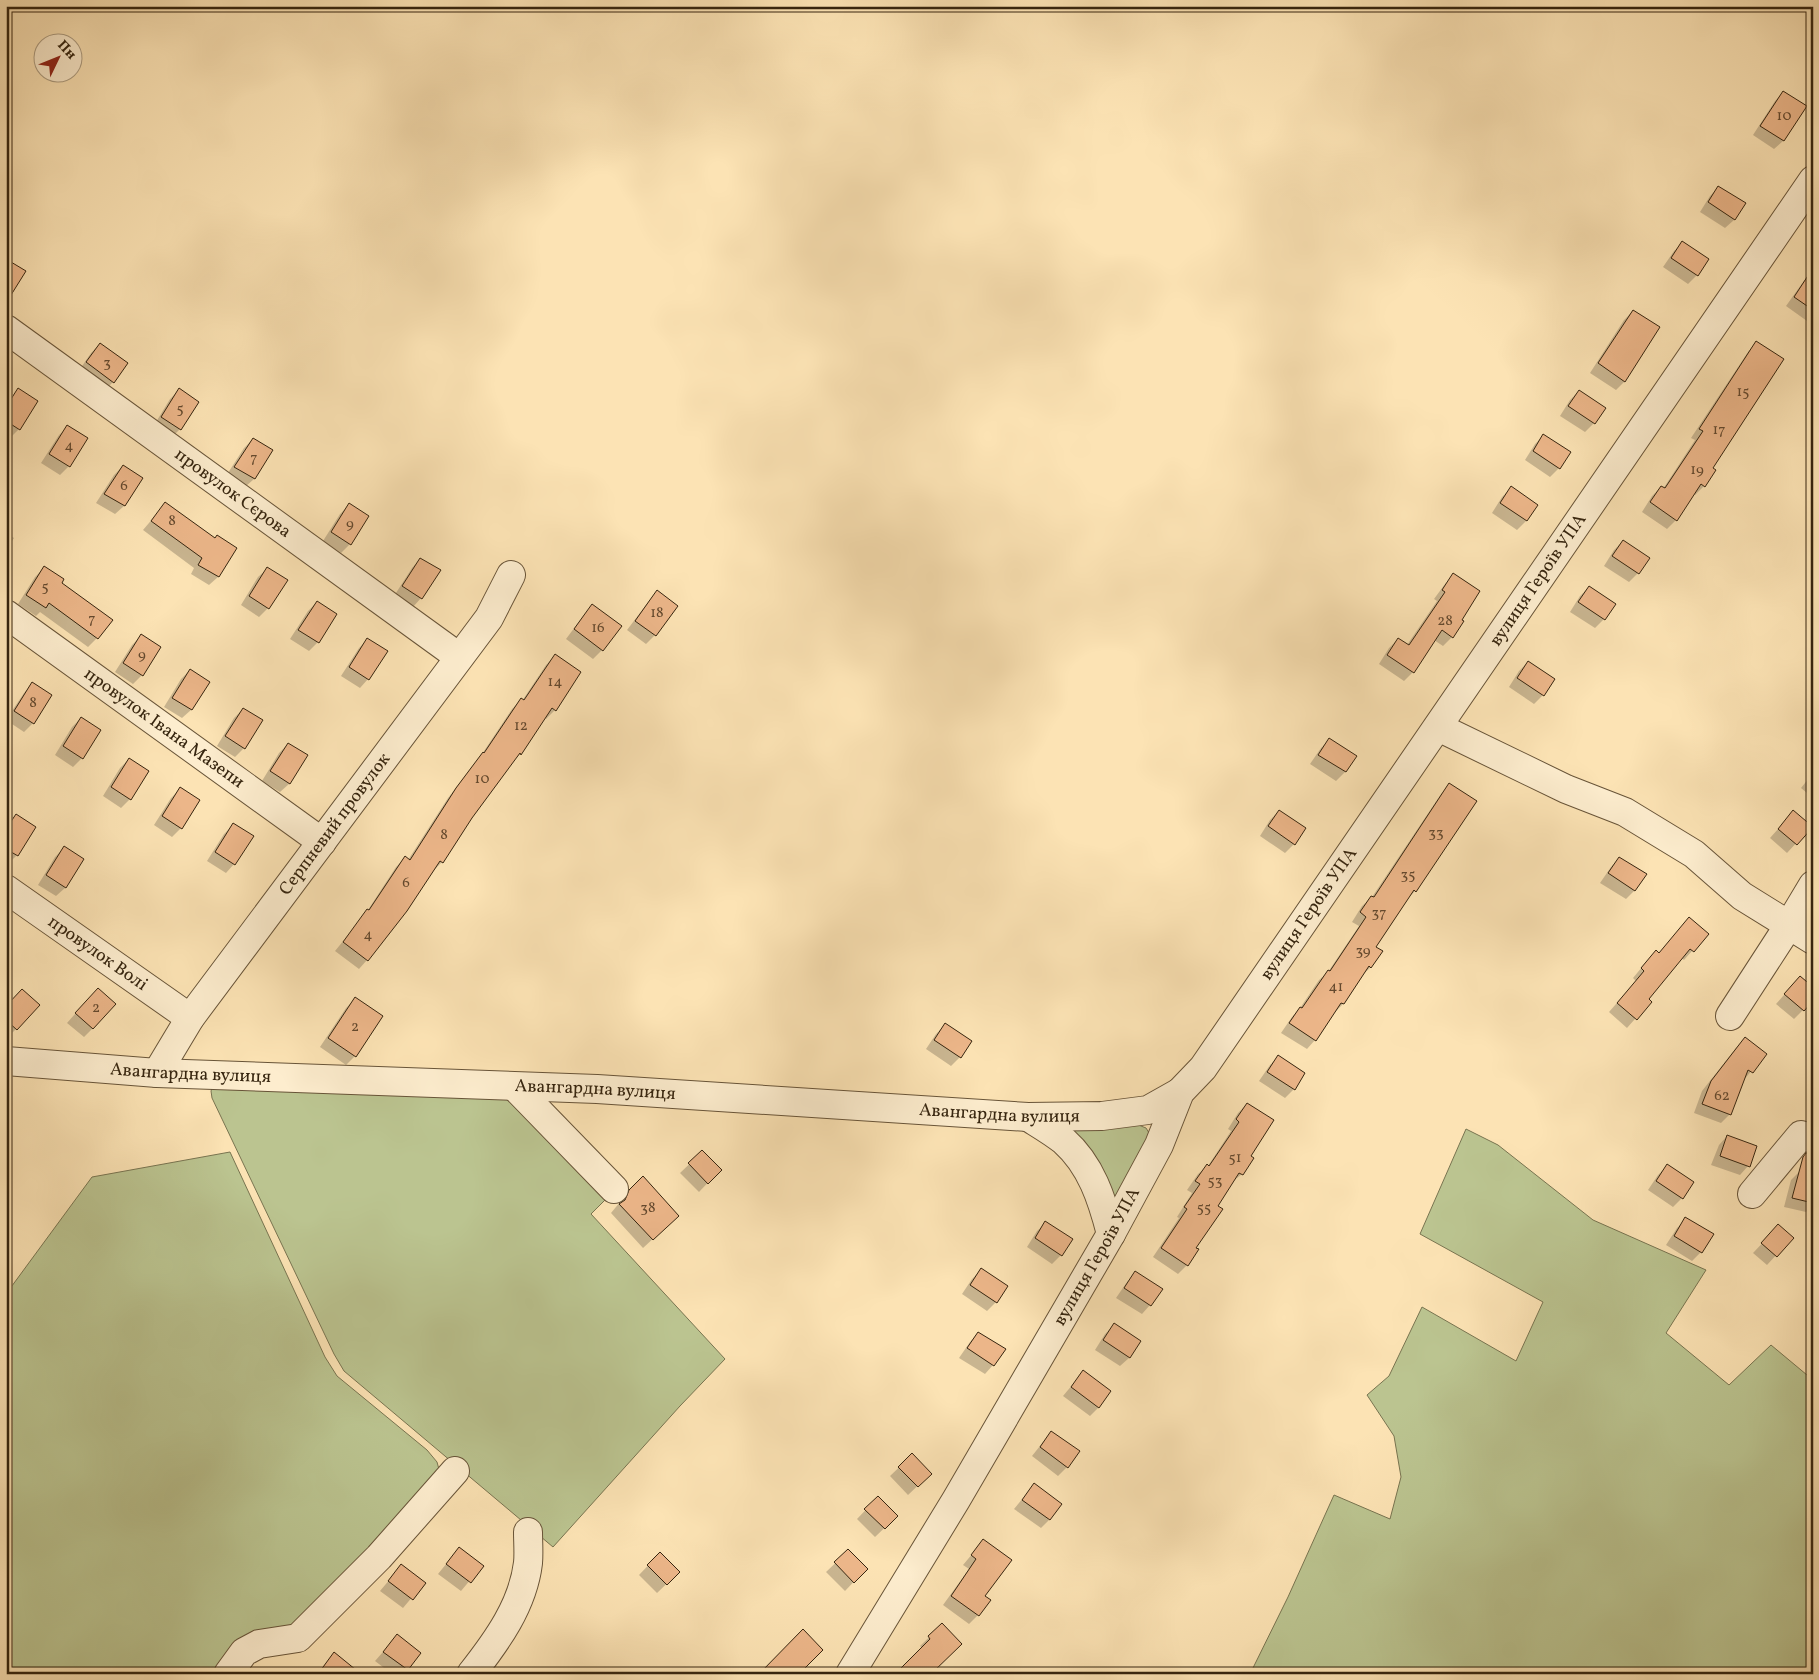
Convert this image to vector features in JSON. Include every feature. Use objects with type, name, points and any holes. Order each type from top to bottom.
[{"type":"street","name":"вулиця Героїв УПА","points":[[850,1674],[956,1500],[1111,1234],[1158,1145],[1180,1092],[1203,1068],[1813,180]]},
{"type":"street","name":"провулок Сєрова","points":[[6,329],[459,658]]},
{"type":"street","name":"Серпневий провулок","points":[[157,1073],[190,1018],[489,618],[511,575]]},
{"type":"street","name":"провулок Івана Мазепи","points":[[6,614],[322,842]]},
{"type":"street","points":[[1438,727],[1566,789],[1625,812],[1694,854],[1742,896],[1813,940]]},
{"type":"street","points":[[1730,1016],[1789,925],[1813,884]]},
{"type":"street","name":"провулок Волі","points":[[6,890],[190,1018]]},
{"type":"street","name":"Авангардна вулиця","points":[[6,1061],[157,1073],[597,1089],[1028,1117],[1102,1116],[1148,1110],[1180,1092]]},
{"type":"street","points":[[515,1087],[614,1189]]},
{"type":"street","points":[[1028,1117],[1064,1141],[1087,1169],[1102,1200],[1111,1234]]},
{"type":"street","points":[[1752,1194],[1801,1135],[1813,1139]]},
{"type":"street","points":[[228,1674],[244,1652],[259,1644],[298,1638],[379,1557],[455,1471]]},
{"type":"street","points":[[471,1674],[507,1623],[516,1605],[525,1582],[528,1561],[528,1532]]},
{"type":"green space","points":[[213,1085],[511,1097],[606,1199],[591,1214],[725,1359],[553,1547],[344,1371],[334,1354],[212,1098],[211,1091]]},
{"type":"green space","points":[[1136,1124],[1146,1128],[1151,1136],[1113,1218],[1054,1128]]},
{"type":"green space","points":[[1466,1129],[1498,1145],[1593,1220],[1706,1270],[1666,1333],[1729,1385],[1771,1345],[1813,1380],[1813,1674],[1250,1674],[1288,1597],[1334,1495],[1390,1519],[1401,1477],[1394,1436],[1367,1395],[1389,1376],[1422,1307],[1516,1361],[1543,1302],[1420,1234]]},
{"type":"green space","points":[[230,1152],[325,1357],[337,1376],[427,1450],[437,1462],[440,1473],[304,1626],[222,1674],[6,1674],[6,1294],[92,1177]]},
{"type":"building","points":[[1783,91],[1807,106],[1784,141],[1760,126]]},
{"type":"building","points":[[1718,186],[1746,203],[1735,220],[1708,202]]},
{"type":"building","points":[[1682,241],[1709,259],[1698,276],[1671,258]]},
{"type":"building","points":[[6,259],[26,271],[6,303]]},
{"type":"building","points":[[1813,268],[1813,310],[1794,297]]},
{"type":"building","points":[[1633,310],[1660,327],[1625,382],[1598,363]]},
{"type":"building","points":[[1756,341],[1784,359],[1713,468],[1716,470],[1705,487],[1701,484],[1677,521],[1650,502],[1661,486],[1665,488],[1703,431],[1699,429]]},
{"type":"building","points":[[100,343],[128,363],[114,383],[86,362]]},
{"type":"building","points":[[18,388],[38,401],[20,430],[6,421],[6,407]]},
{"type":"building","points":[[179,388],[199,402],[181,430],[161,417]]},
{"type":"building","points":[[1579,390],[1606,408],[1595,424],[1568,406]]},
{"type":"building","points":[[67,425],[88,438],[70,467],[49,454]]},
{"type":"building","points":[[1543,434],[1571,452],[1560,469],[1533,451]]},
{"type":"building","points":[[253,438],[273,450],[255,479],[234,467]]},
{"type":"building","points":[[123,465],[143,478],[125,506],[104,494]]},
{"type":"building","points":[[1511,486],[1538,505],[1527,521],[1500,503]]},
{"type":"building","points":[[165,502],[215,538],[217,535],[237,548],[219,577],[198,565],[202,558],[151,521]]},
{"type":"building","points":[[349,503],[369,516],[351,545],[331,532]]},
{"type":"building","points":[[1623,540],[1650,558],[1639,574],[1612,556]]},
{"type":"building","points":[[420,558],[441,570],[422,599],[402,586]]},
{"type":"building","points":[[44,566],[64,579],[62,583],[113,620],[98,639],[49,603],[46,608],[26,595]]},
{"type":"building","points":[[267,567],[288,580],[269,609],[249,596]]},
{"type":"building","points":[[1453,573],[1480,591],[1453,638],[1442,630],[1414,673],[1387,655],[1398,638],[1409,645],[1445,592],[1442,590]]},
{"type":"building","points":[[1589,586],[1616,604],[1605,620],[1578,602]]},
{"type":"building","points":[[657,590],[678,606],[656,636],[635,621]]},
{"type":"building","points":[[317,601],[337,614],[319,643],[298,630]]},
{"type":"building","points":[[592,604],[622,626],[603,651],[574,629]]},
{"type":"building","points":[[141,634],[161,647],[143,676],[123,663]]},
{"type":"building","points":[[367,638],[388,651],[369,680],[349,667]]},
{"type":"building","points":[[555,654],[581,672],[556,711],[552,708],[521,755],[520,753],[472,818],[443,863],[440,861],[407,911],[368,961],[343,942],[367,909],[369,910],[405,856],[410,860],[456,788],[484,753],[521,698],[524,700]]},
{"type":"building","points":[[1528,661],[1555,679],[1544,696],[1517,678]]},
{"type":"building","points":[[190,669],[210,682],[192,710],[172,698]]},
{"type":"building","points":[[32,682],[52,695],[34,724],[14,711]]},
{"type":"building","points":[[243,708],[263,720],[245,749],[225,736]]},
{"type":"building","points":[[81,717],[101,730],[83,759],[63,746]]},
{"type":"building","points":[[1329,738],[1357,756],[1346,772],[1318,755]]},
{"type":"building","points":[[288,743],[308,755],[290,784],[270,771]]},
{"type":"building","points":[[129,758],[149,771],[131,800],[111,787]]},
{"type":"building","points":[[1449,783],[1477,801],[1416,892],[1414,890],[1376,947],[1383,951],[1371,968],[1369,966],[1344,1004],[1341,1003],[1316,1041],[1289,1023],[1300,1007],[1302,1008],[1328,970],[1330,971],[1366,917],[1360,912],[1371,896],[1374,897]]},
{"type":"building","points":[[180,787],[200,800],[182,829],[162,816]]},
{"type":"building","points":[[1279,810],[1306,828],[1295,845],[1268,826]]},
{"type":"building","points":[[1793,810],[1813,827],[1797,845],[1778,829]]},
{"type":"building","points":[[16,814],[36,827],[18,856],[6,849],[6,829]]},
{"type":"building","points":[[233,823],[254,836],[235,865],[215,852]]},
{"type":"building","points":[[64,846],[84,859],[66,888],[46,875]]},
{"type":"building","points":[[1619,857],[1647,874],[1635,891],[1608,873]]},
{"type":"building","points":[[1689,917],[1709,934],[1694,952],[1690,949],[1649,999],[1652,1002],[1637,1020],[1617,1003],[1644,971],[1641,968],[1656,950],[1659,953]]},
{"type":"building","points":[[1800,976],[1813,987],[1813,1001],[1804,1011],[1784,994]]},
{"type":"building","points":[[98,988],[116,1004],[93,1029],[75,1013]]},
{"type":"building","points":[[22,989],[40,1005],[17,1030],[6,1020],[6,1006]]},
{"type":"building","points":[[355,997],[383,1016],[356,1057],[328,1038]]},
{"type":"building","points":[[945,1023],[972,1041],[961,1058],[934,1040]]},
{"type":"building","points":[[1745,1037],[1767,1054],[1753,1073],[1748,1070],[1731,1115],[1702,1104],[1711,1081]]},
{"type":"building","points":[[1278,1055],[1305,1073],[1295,1090],[1267,1072]]},
{"type":"building","points":[[1247,1103],[1274,1120],[1251,1156],[1254,1158],[1243,1175],[1239,1173],[1218,1206],[1223,1209],[1196,1248],[1199,1249],[1188,1266],[1161,1248],[1187,1209],[1184,1207],[1200,1184],[1195,1181],[1207,1164],[1209,1166],[1239,1122],[1236,1119]]},
{"type":"building","points":[[1727,1135],[1757,1146],[1750,1167],[1720,1156]]},
{"type":"building","points":[[702,1150],[722,1170],[708,1184],[688,1163]]},
{"type":"building","points":[[1806,1153],[1813,1154],[1813,1203],[1792,1198],[1803,1157]]},
{"type":"building","points":[[1667,1164],[1694,1182],[1683,1199],[1656,1181]]},
{"type":"building","points":[[643,1176],[679,1216],[653,1240],[619,1204],[625,1200],[629,1190]]},
{"type":"building","points":[[1685,1217],[1714,1234],[1702,1253],[1674,1236]]},
{"type":"building","points":[[1045,1221],[1073,1239],[1062,1256],[1035,1238]]},
{"type":"building","points":[[1778,1224],[1794,1238],[1777,1257],[1761,1243]]},
{"type":"building","points":[[981,1268],[1008,1286],[997,1303],[970,1285]]},
{"type":"building","points":[[1135,1271],[1163,1289],[1151,1306],[1124,1288]]},
{"type":"building","points":[[1114,1323],[1141,1341],[1130,1358],[1103,1340]]},
{"type":"building","points":[[978,1332],[1006,1349],[994,1366],[967,1348]]},
{"type":"building","points":[[1083,1370],[1111,1391],[1099,1408],[1071,1387]]},
{"type":"building","points":[[1051,1431],[1080,1451],[1068,1468],[1040,1447]]},
{"type":"building","points":[[912,1453],[932,1474],[918,1487],[898,1467]]},
{"type":"building","points":[[1034,1483],[1062,1504],[1050,1520],[1022,1500]]},
{"type":"building","points":[[878,1496],[898,1516],[885,1529],[864,1509]]},
{"type":"building","points":[[983,1539],[1012,1560],[985,1596],[991,1600],[979,1616],[951,1596],[976,1559],[971,1555]]},
{"type":"building","points":[[459,1547],[484,1566],[471,1583],[446,1564]]},
{"type":"building","points":[[848,1549],[868,1569],[854,1583],[834,1562]]},
{"type":"building","points":[[660,1552],[680,1572],[667,1585],[647,1565]]},
{"type":"building","points":[[401,1564],[426,1583],[413,1600],[388,1581]]},
{"type":"building","points":[[942,1623],[962,1644],[931,1674],[895,1674],[930,1639],[928,1636]]},
{"type":"building","points":[[803,1629],[823,1650],[799,1674],[759,1674]]},
{"type":"building","points":[[397,1634],[421,1653],[408,1670],[383,1652]]},
{"type":"building","points":[[334,1652],[361,1674],[318,1674]]}]
